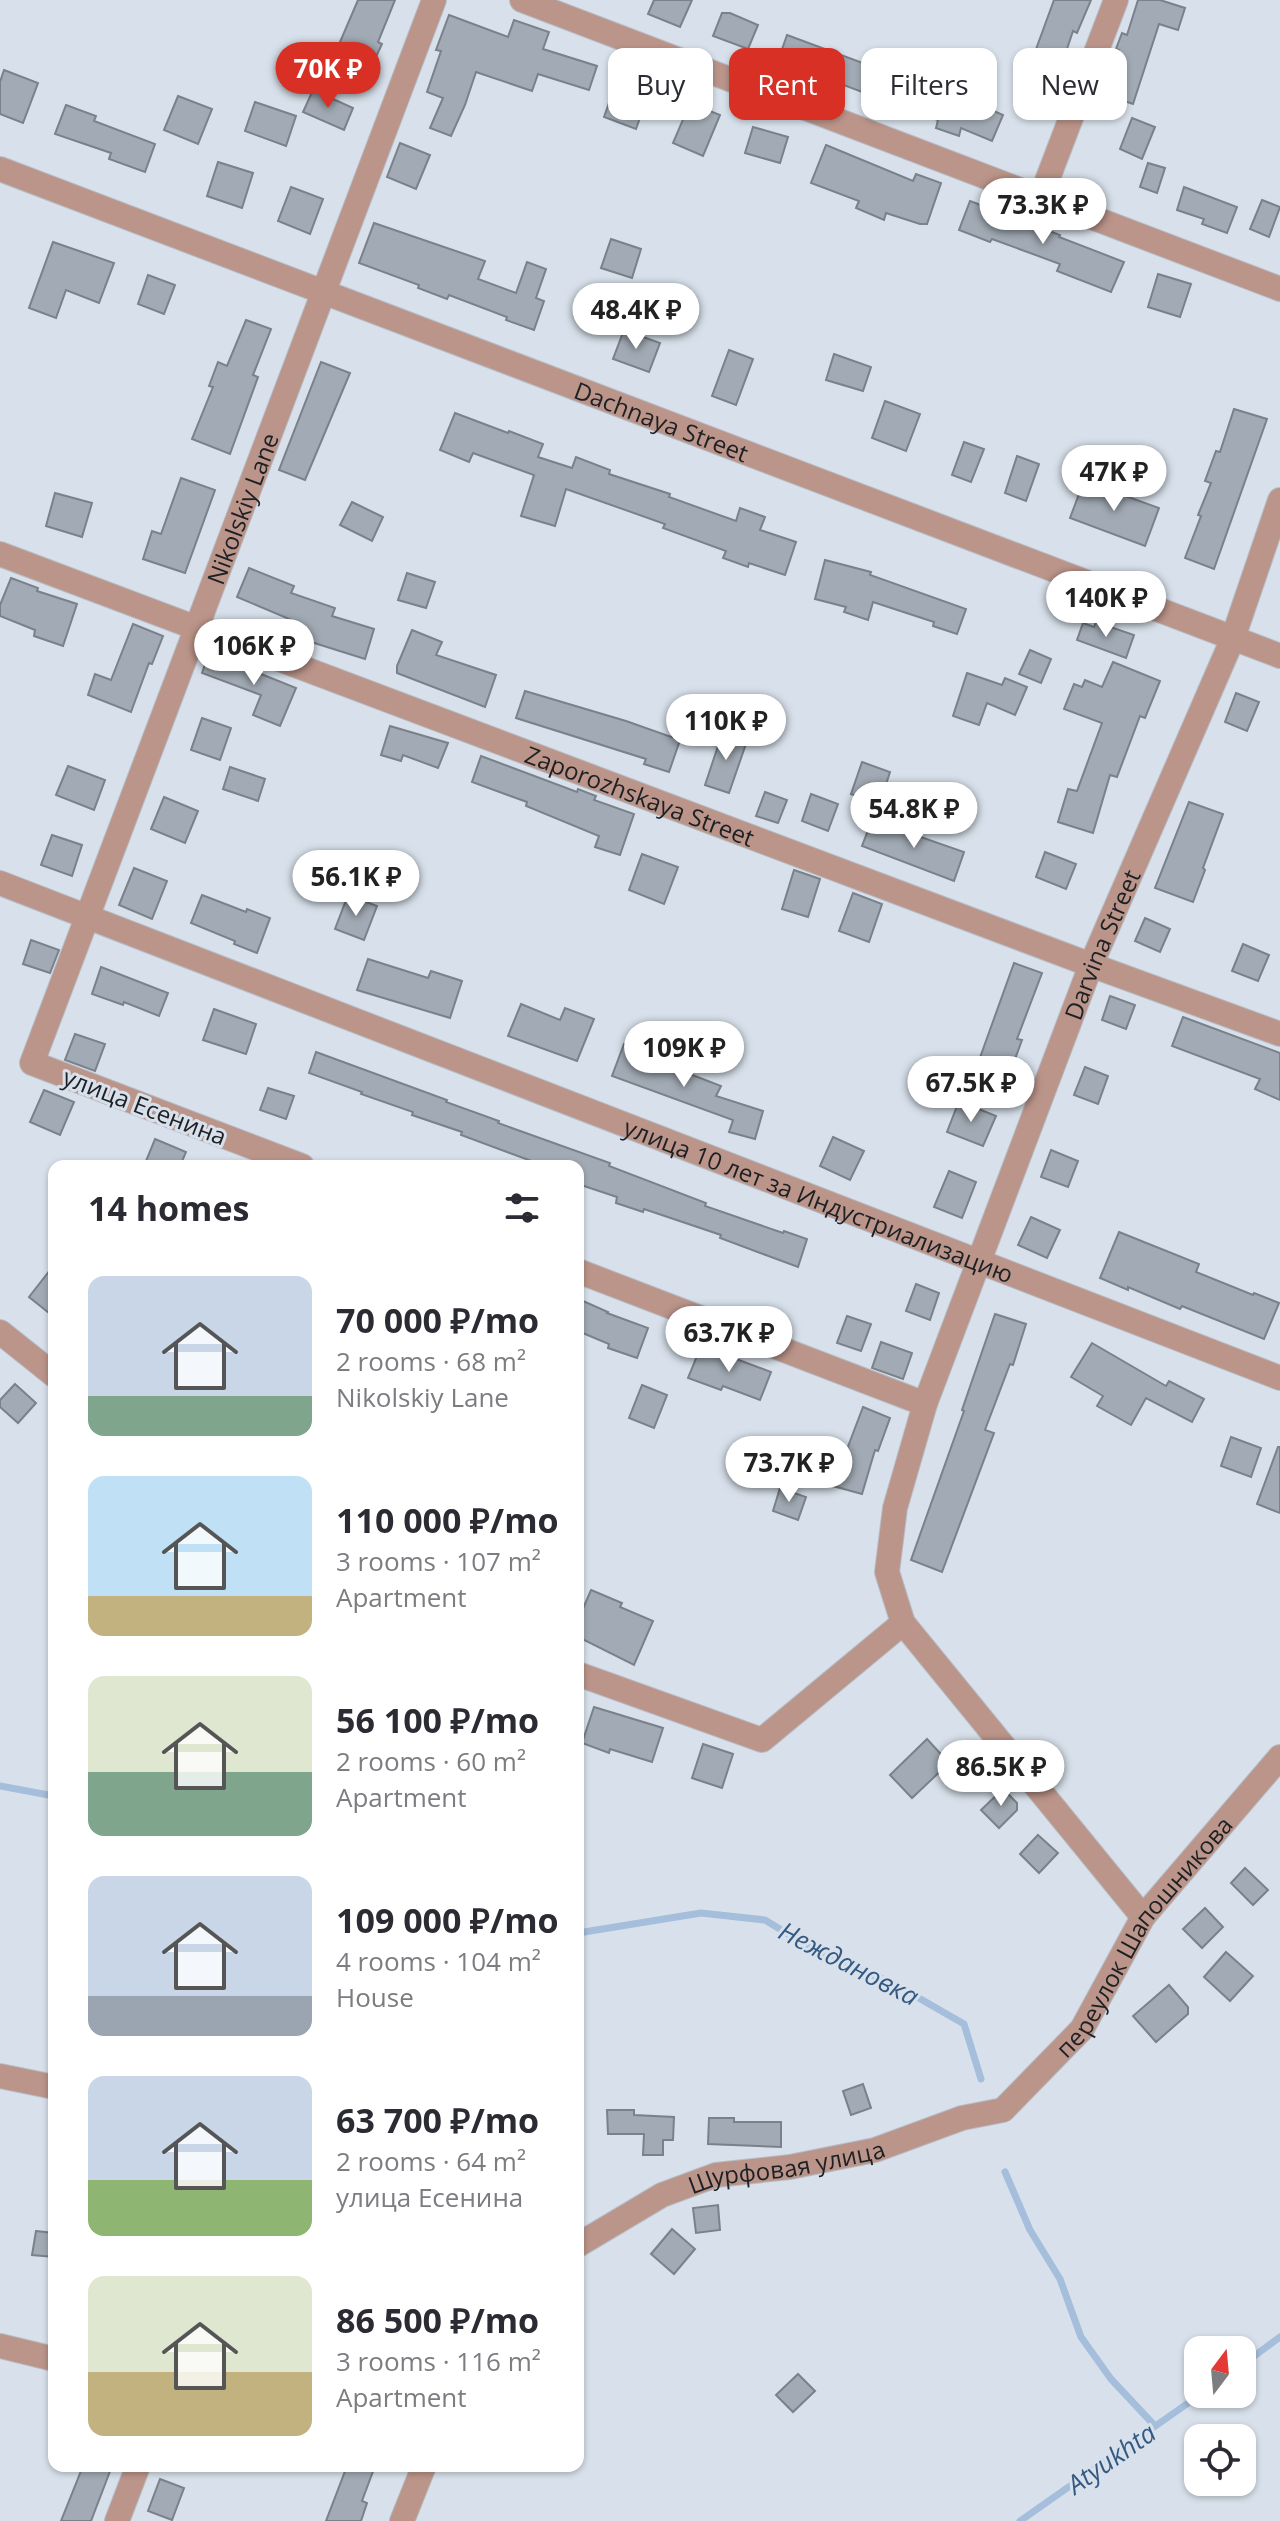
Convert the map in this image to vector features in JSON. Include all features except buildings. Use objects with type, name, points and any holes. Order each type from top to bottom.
[{"type":"street","name":"Nikolskiy Lane","points":[[32,1063],[434,0]]},
{"type":"street","points":[[522,0],[1280,289]]},
{"type":"street","points":[[1040,199],[1116,0]]},
{"type":"street","name":"Dachnaya Street","points":[[0,169],[1280,656]]},
{"type":"street","name":"Darvina Street","points":[[903,1623],[887,1572],[895,1508],[925,1404],[1091,965],[1233,638],[1280,500]]},
{"type":"street","name":"Zaporozhskaya Street","points":[[0,554],[1280,1034]]},
{"type":"street","name":"улица 10 лет за Индустриализацию","points":[[0,883],[1280,1378]]},
{"type":"street","name":"улица Есенина","points":[[32,1063],[286,1160]]},
{"type":"street","points":[[584,1273],[925,1404]]},
{"type":"street","points":[[0,1332],[48,1370]]},
{"type":"street","points":[[584,1676],[762,1740],[903,1623],[1143,1917]]},
{"type":"street","name":"переулок Шапошникова","points":[[1003,2110],[1082,2029],[1143,1917],[1280,1757]]},
{"type":"street","points":[[0,2076],[48,2086]]},
{"type":"street","name":"Шурфовая улица","points":[[584,2241],[662,2195],[716,2175],[790,2167],[875,2150],[962,2118],[1003,2110]]},
{"type":"street","points":[[0,2346],[48,2358]]},
{"type":"street","points":[[117,2521],[136,2472]]},
{"type":"street","points":[[402,2521],[422,2472]]},
{"type":"waterway","name":"Неждановка","points":[[0,1786],[48,1795]]},
{"type":"waterway","name":"Неждановка","points":[[584,1932],[701,1913],[765,1920],[829,1959],[891,1982],[964,2024],[981,2079]]},
{"type":"waterway","name":"Неждановка","points":[[1005,2172],[1030,2230],[1060,2279],[1081,2337],[1111,2379],[1155,2426]]},
{"type":"waterway","name":"Atyukhta","points":[[1256,2355],[1280,2337]]},
{"type":"waterway","name":"Atyukhta","points":[[1020,2521],[1184,2406]]}]
